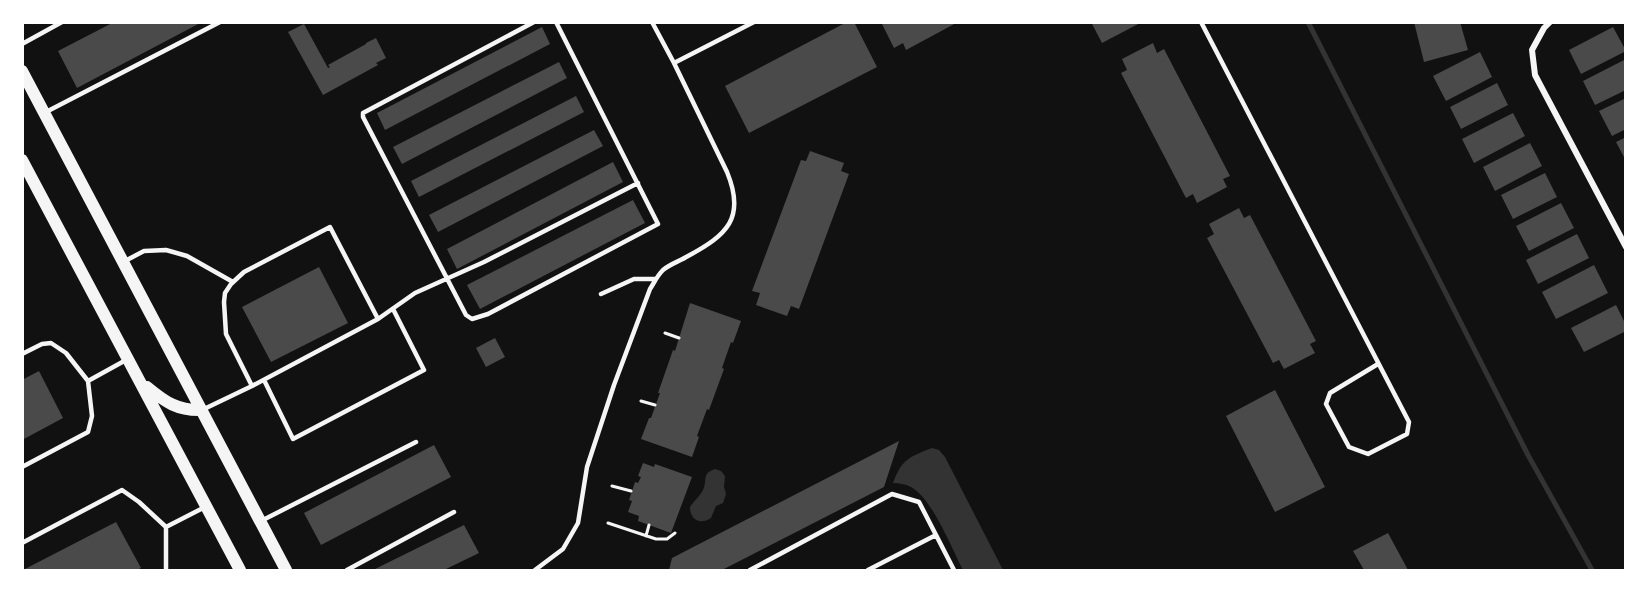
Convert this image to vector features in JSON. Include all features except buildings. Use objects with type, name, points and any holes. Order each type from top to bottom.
[{"type":"main road","points":[[22,71],[286,570]]},
{"type":"main road","points":[[23,164],[240,570]]},
{"type":"main road","points":[[141,382],[160,398],[176,406],[188,411],[202,410]]},
{"type":"street","points":[[1550,22],[1544,28],[1532,50],[1535,75],[1626,247]]},
{"type":"lane","points":[[22,44],[62,22]]},
{"type":"lane","points":[[44,113],[219,22]]},
{"type":"lane","points":[[534,22],[363,113],[446,279],[466,315],[471,318],[488,314],[658,224],[556,22]]},
{"type":"lane","points":[[535,570],[563,549],[578,523],[587,466],[650,289],[664,269],[714,241],[725,231],[735,208],[733,187],[727,172],[652,22]]},
{"type":"lane","points":[[674,63],[754,22]]},
{"type":"lane","points":[[1201,22],[1409,422],[1407,434],[1368,454],[1349,447],[1326,404],[1330,393],[1378,364]]},
{"type":"lane","points":[[202,410],[264,380],[378,319],[415,293],[484,262],[638,183]]},
{"type":"lane","points":[[252,386],[225,334],[225,293],[244,272],[330,227],[378,319]]},
{"type":"lane","points":[[123,262],[144,251],[166,250],[187,256],[233,282]]},
{"type":"lane","points":[[601,294],[634,279],[656,279]]},
{"type":"lane","points":[[264,380],[293,439],[424,370],[393,309]]},
{"type":"lane","points":[[22,354],[42,344],[51,343],[66,353],[88,381],[92,416],[88,432],[22,467]]},
{"type":"lane","points":[[88,381],[129,359]]},
{"type":"lane","points":[[260,522],[416,442]]},
{"type":"lane","points":[[22,543],[122,490],[166,527],[166,570]]},
{"type":"lane","points":[[750,570],[892,494],[918,502],[954,570]]},
{"type":"lane","points":[[166,527],[206,506]]},
{"type":"lane","points":[[347,570],[454,512]]},
{"type":"lane","points":[[868,570],[936,535]]},
{"type":"path","points":[[665,333],[679,338]]},
{"type":"path","points":[[641,401],[655,405]]},
{"type":"path","points":[[612,486],[632,491]]},
{"type":"path","points":[[608,523],[656,539],[667,539],[675,533]]},
{"type":"path","points":[[646,536],[649,525]]},
{"type":"shaded area","points":[[932,448],[939,450],[945,457],[1003,570],[963,570],[941,525],[919,493],[911,487],[893,483],[907,460]]},
{"type":"shaded area","points":[[715,469],[721,471],[725,476],[726,494],[723,503],[716,506],[711,518],[703,521],[696,520],[690,507],[703,490],[706,475]]},
{"type":"waterway","points":[[1308,22],[1528,455],[1592,570]]}]
